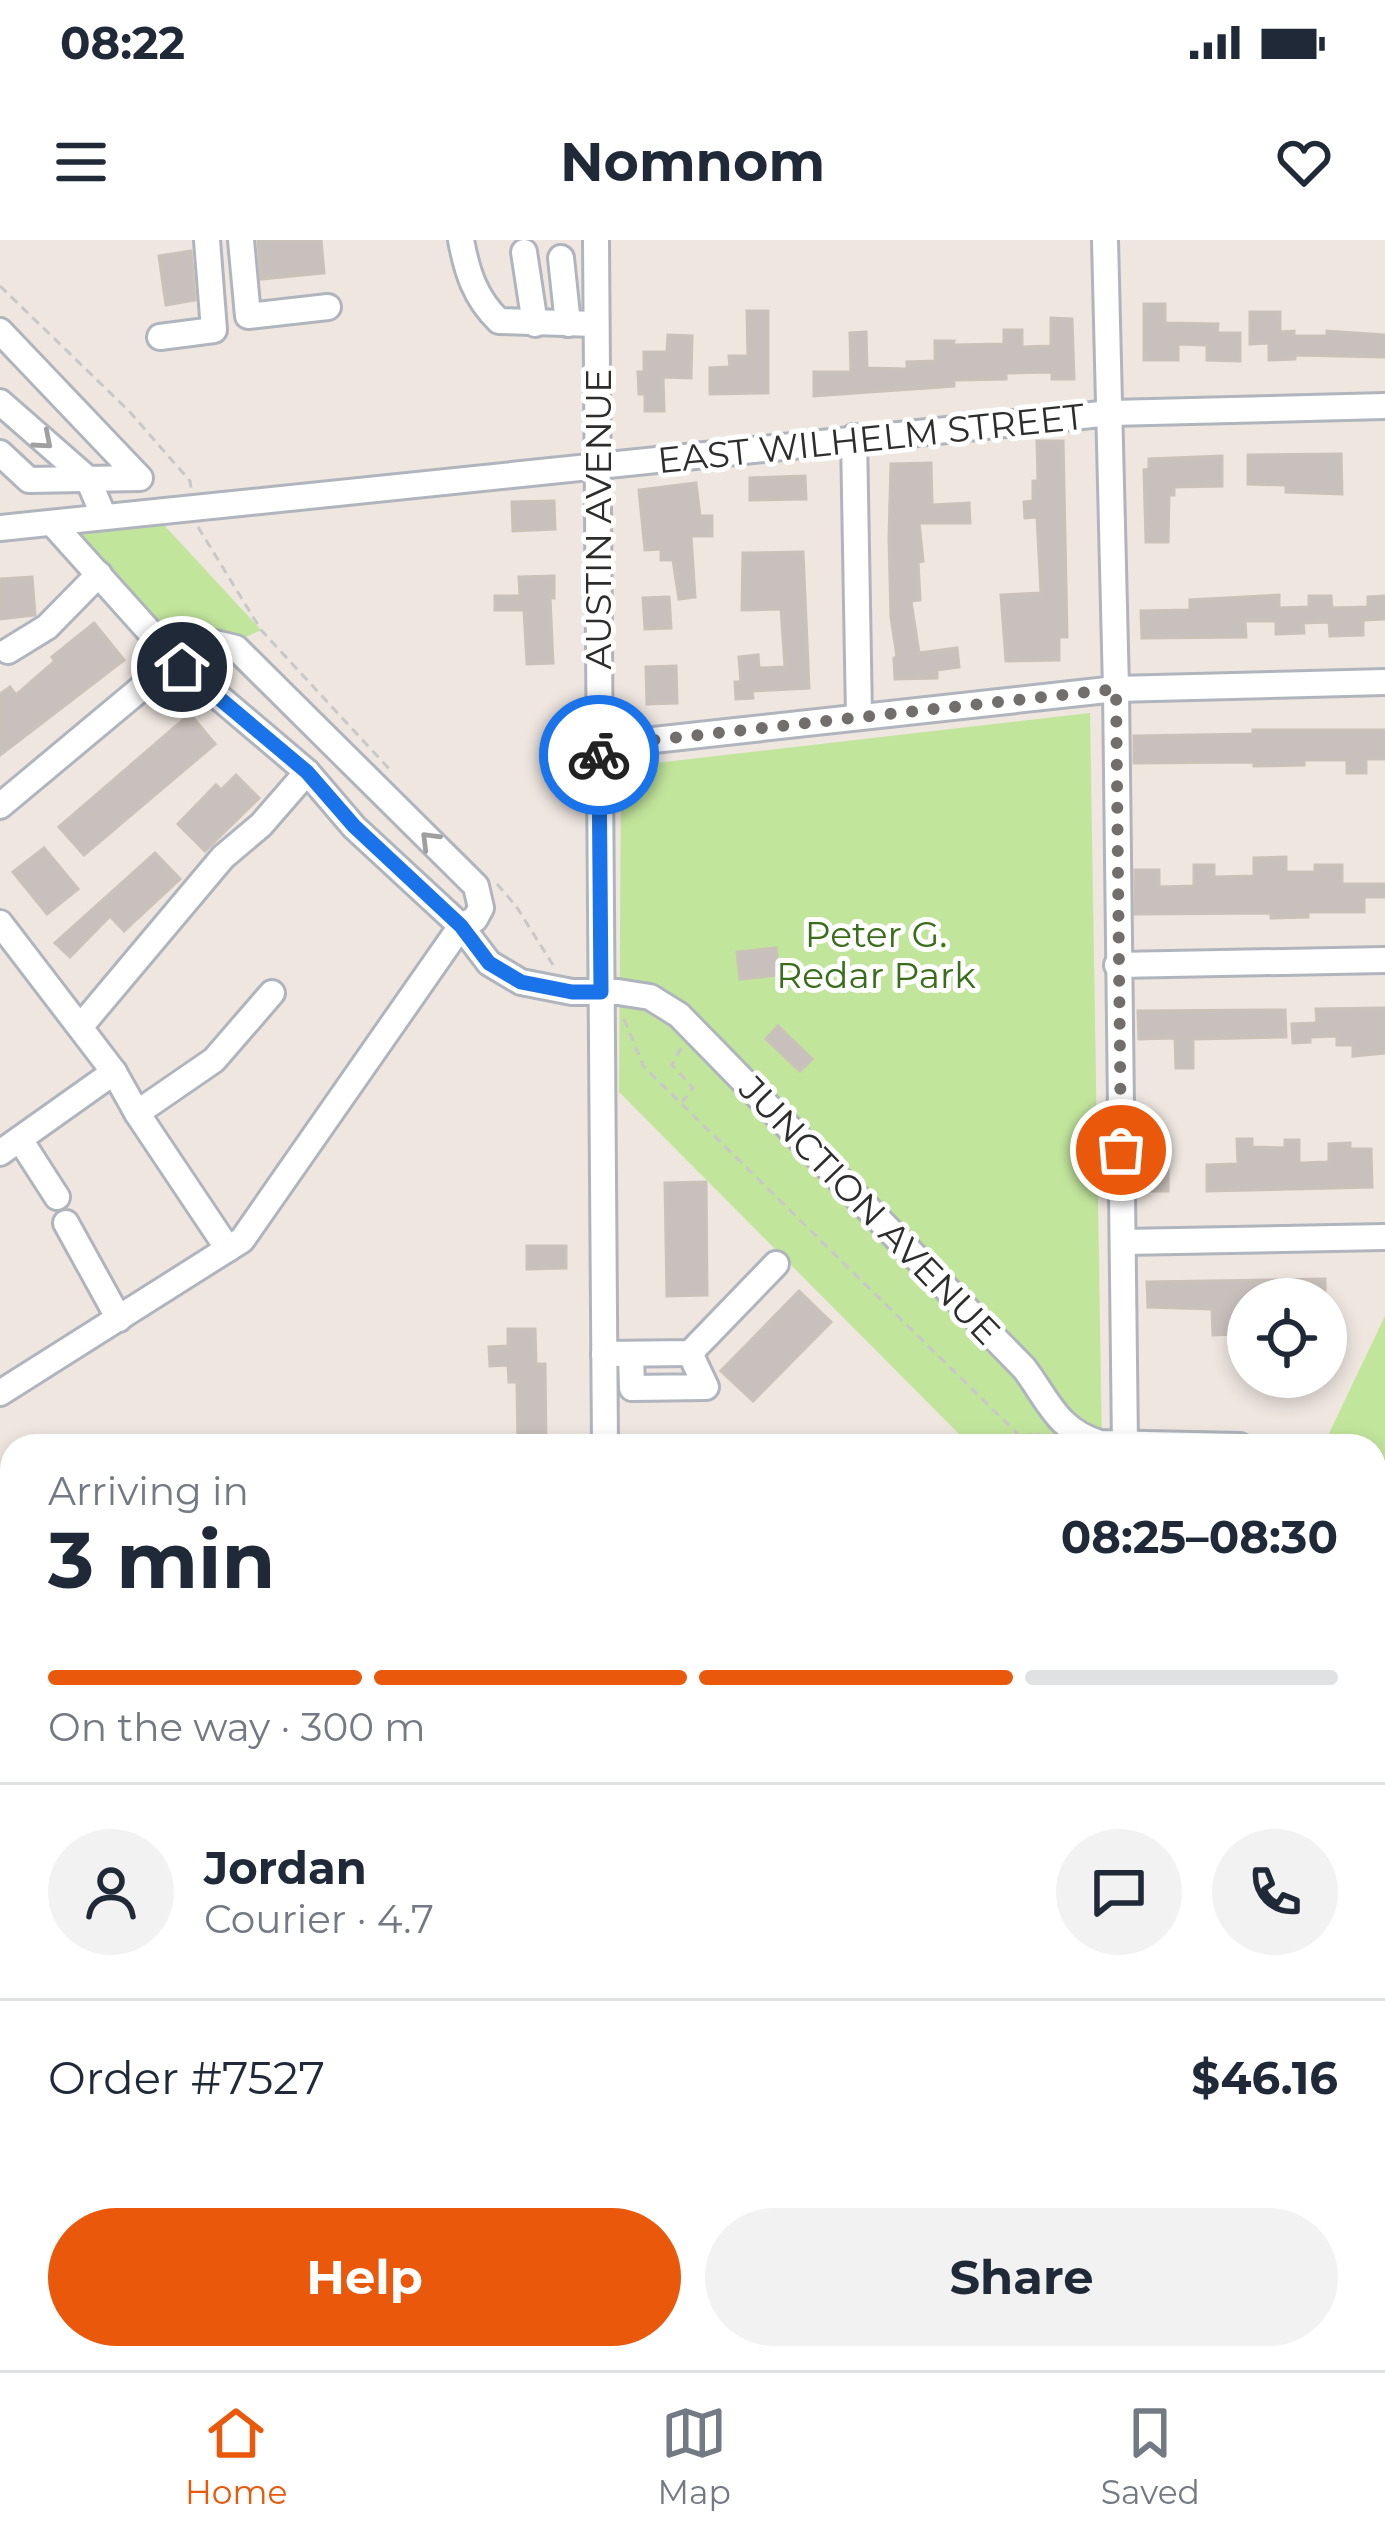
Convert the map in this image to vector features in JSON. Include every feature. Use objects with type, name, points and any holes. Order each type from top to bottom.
[{"type":"street","points":[[160,337],[214,330],[207,240]]},
{"type":"street","points":[[241,240],[248,316],[328,307]]},
{"type":"street","points":[[461,240],[467,274],[486,309],[499,321],[596,325]]},
{"type":"street","name":"AUSTIN AVENUE","points":[[596,240],[599,746],[610,992],[604,1434]]},
{"type":"street","points":[[1105,240],[1125,1434]]},
{"type":"street","points":[[524,253],[535,324]]},
{"type":"street","points":[[561,258],[568,324]]},
{"type":"street","points":[[0,331],[140,478],[155,485],[166,511]]},
{"type":"street","points":[[0,402],[88,479],[104,518]]},
{"type":"street","name":"EAST WILHELM STREET","points":[[0,528],[1111,413],[1385,406]]},
{"type":"street","points":[[854,437],[859,716]]},
{"type":"street","points":[[0,453],[28,480],[140,478]]},
{"type":"street","name":"JUNCTION AVENUE","points":[[52,523],[178,664],[307,772],[354,826],[461,926],[489,963],[521,982],[572,992],[650,997],[688,1024],[1024,1368],[1060,1423],[1075,1434]]},
{"type":"street","points":[[8,651],[46,627],[99,574]]},
{"type":"street","points":[[0,806],[178,664],[215,643],[236,647],[476,886],[481,908],[475,919],[461,926],[242,1240],[0,1393]]},
{"type":"street","points":[[599,746],[1116,689],[1385,682]]},
{"type":"street","points":[[81,1026],[223,857],[261,825],[307,772]]},
{"type":"street","points":[[4,939],[81,1026],[228,1249]]},
{"type":"street","points":[[1117,964],[1385,960]]},
{"type":"street","points":[[136,1113],[214,1060],[272,993]]},
{"type":"street","points":[[57,1197],[8,1142],[114,1072]]},
{"type":"street","points":[[66,1223],[119,1319]]},
{"type":"street","points":[[1123,1242],[1385,1237]]},
{"type":"street","points":[[604,1354],[690,1353],[776,1264]]},
{"type":"street","points":[[631,1354],[632,1388],[706,1387],[690,1353]]},
{"type":"path","points":[[0,286],[130,411],[190,482],[194,521],[261,630],[391,770]]},
{"type":"path","points":[[485,872],[516,905],[560,973]]},
{"type":"path","points":[[610,992],[632,1030],[644,1067],[1019,1434]]},
{"type":"path","points":[[681,1103],[693,1088],[672,1065],[688,1024]]},
{"type":"green space","points":[[152,512],[261,630],[182,667],[52,523]]},
{"type":"green space","name":"Peter G. Redar Park","points":[[1090,713],[1102,1434],[959,1434],[619,1092],[621,767]]},
{"type":"green space","points":[[1385,1316],[1385,1434],[1329,1434]]},
{"type":"building","points":[[321,240],[324,273],[261,279],[258,241]]},
{"type":"building","points":[[191,251],[195,300],[166,305],[159,256]]},
{"type":"building","points":[[1144,304],[1165,304],[1165,323],[1218,324],[1217,333],[1240,333],[1240,361],[1207,360],[1207,345],[1178,344],[1178,360],[1144,360]]},
{"type":"building","points":[[747,311],[768,311],[768,393],[710,394],[710,368],[730,367],[729,356],[748,356]]},
{"type":"building","points":[[1250,312],[1280,312],[1280,332],[1294,331],[1294,336],[1327,336],[1327,331],[1385,335],[1385,357],[1295,355],[1295,359],[1269,360],[1269,343],[1250,344]]},
{"type":"building","points":[[1051,318],[1072,319],[1074,379],[1052,379],[1052,372],[1006,373],[1006,379],[954,380],[954,386],[814,396],[814,372],[851,372],[850,333],[866,332],[867,368],[907,369],[907,362],[935,361],[935,341],[1004,344],[1004,330],[1022,330],[1022,347],[1051,346]]},
{"type":"building","points":[[668,335],[692,336],[691,378],[663,377],[664,411],[645,411],[638,372],[644,372],[644,352],[667,352]]},
{"type":"building","points":[[1037,441],[1063,441],[1067,637],[1059,637],[1059,660],[1006,661],[1001,595],[1041,593],[1037,517],[1025,518],[1024,502],[1033,501],[1033,481],[1038,481]]},
{"type":"building","points":[[1341,454],[1342,494],[1286,492],[1286,485],[1248,484],[1248,455]]},
{"type":"building","points":[[1222,456],[1222,486],[1174,487],[1174,495],[1169,495],[1168,542],[1146,542],[1144,470],[1149,469],[1149,459]]},
{"type":"building","points":[[931,463],[932,505],[969,503],[970,523],[919,523],[920,600],[911,601],[919,653],[957,648],[959,667],[937,670],[937,678],[895,679],[891,464]]},
{"type":"building","points":[[805,476],[806,499],[750,500],[750,478]]},
{"type":"building","points":[[696,483],[700,516],[712,516],[712,536],[691,536],[695,597],[679,599],[673,560],[661,560],[661,549],[645,550],[639,490]]},
{"type":"building","points":[[554,501],[555,529],[513,531],[512,502]]},
{"type":"building","points":[[803,552],[809,688],[752,691],[753,698],[736,699],[735,682],[741,682],[739,657],[758,655],[759,668],[785,667],[781,609],[742,610],[743,553]]},
{"type":"building","points":[[554,576],[554,598],[550,598],[553,663],[527,664],[524,610],[495,610],[495,596],[520,596],[519,577]]},
{"type":"building","points":[[32,577],[35,615],[0,619],[0,579]]},
{"type":"building","points":[[1279,595],[1279,608],[1309,607],[1309,596],[1331,596],[1332,608],[1368,607],[1368,597],[1385,596],[1385,619],[1363,620],[1363,635],[1330,636],[1329,622],[1303,623],[1304,633],[1276,634],[1276,621],[1245,621],[1246,637],[1142,638],[1141,611],[1190,610],[1190,600]]},
{"type":"building","points":[[669,597],[671,628],[645,629],[643,598]]},
{"type":"building","points":[[94,623],[124,660],[0,755],[0,694],[10,687],[16,695]]},
{"type":"building","points":[[676,666],[677,703],[647,704],[646,667]]},
{"type":"building","points":[[190,714],[215,744],[84,855],[59,827]]},
{"type":"building","points":[[1253,730],[1385,730],[1385,759],[1366,759],[1366,773],[1347,773],[1347,760],[1254,766],[1254,762],[1134,763],[1134,736],[1253,734]]},
{"type":"building","points":[[236,775],[259,798],[205,851],[178,824],[216,785],[221,790]]},
{"type":"building","points":[[44,848],[78,889],[47,914],[13,872]]},
{"type":"building","points":[[155,853],[180,879],[124,931],[110,916],[70,957],[55,943]]},
{"type":"building","points":[[1286,857],[1286,872],[1342,865],[1342,884],[1385,884],[1385,897],[1364,897],[1364,912],[1308,912],[1308,917],[1135,914],[1135,870],[1159,870],[1159,887],[1194,886],[1194,865],[1214,865],[1214,877],[1254,876],[1254,858]]},
{"type":"building","points":[[776,948],[779,975],[740,979],[737,952]]},
{"type":"building","points":[[1385,1008],[1385,1053],[1353,1056],[1353,1045],[1337,1045],[1337,1036],[1293,1043],[1292,1024],[1317,1023],[1316,1009]]},
{"type":"building","points":[[1285,1010],[1286,1037],[1193,1039],[1193,1068],[1176,1068],[1175,1038],[1139,1039],[1138,1011]]},
{"type":"building","points":[[778,1026],[812,1059],[800,1071],[766,1039]]},
{"type":"building","points":[[1237,1139],[1252,1139],[1252,1147],[1285,1148],[1285,1140],[1299,1140],[1299,1163],[1329,1162],[1329,1144],[1371,1149],[1372,1187],[1207,1191],[1207,1165],[1238,1164]]},
{"type":"building","points":[[1163,1147],[1168,1191],[1141,1191],[1140,1148]]},
{"type":"building","points":[[706,1182],[707,1295],[667,1296],[665,1183]]},
{"type":"building","points":[[527,1246],[566,1246],[566,1268],[527,1269]]},
{"type":"building","points":[[1227,1281],[1227,1334],[1213,1335],[1212,1309],[1148,1307],[1147,1282]]},
{"type":"building","points":[[799,1291],[831,1322],[753,1401],[721,1371]]},
{"type":"building","points":[[508,1329],[535,1329],[536,1364],[545,1364],[546,1434],[518,1434],[517,1382],[509,1382],[508,1365],[490,1366],[489,1347],[508,1346]]},
{"type":"way so far","points":[[599,755],[599,746],[1116,689],[1121,1150]]},
{"type":"route","points":[[182,667],[307,772],[354,826],[461,926],[489,963],[521,982],[547,988],[601,992],[599,755]]}]
